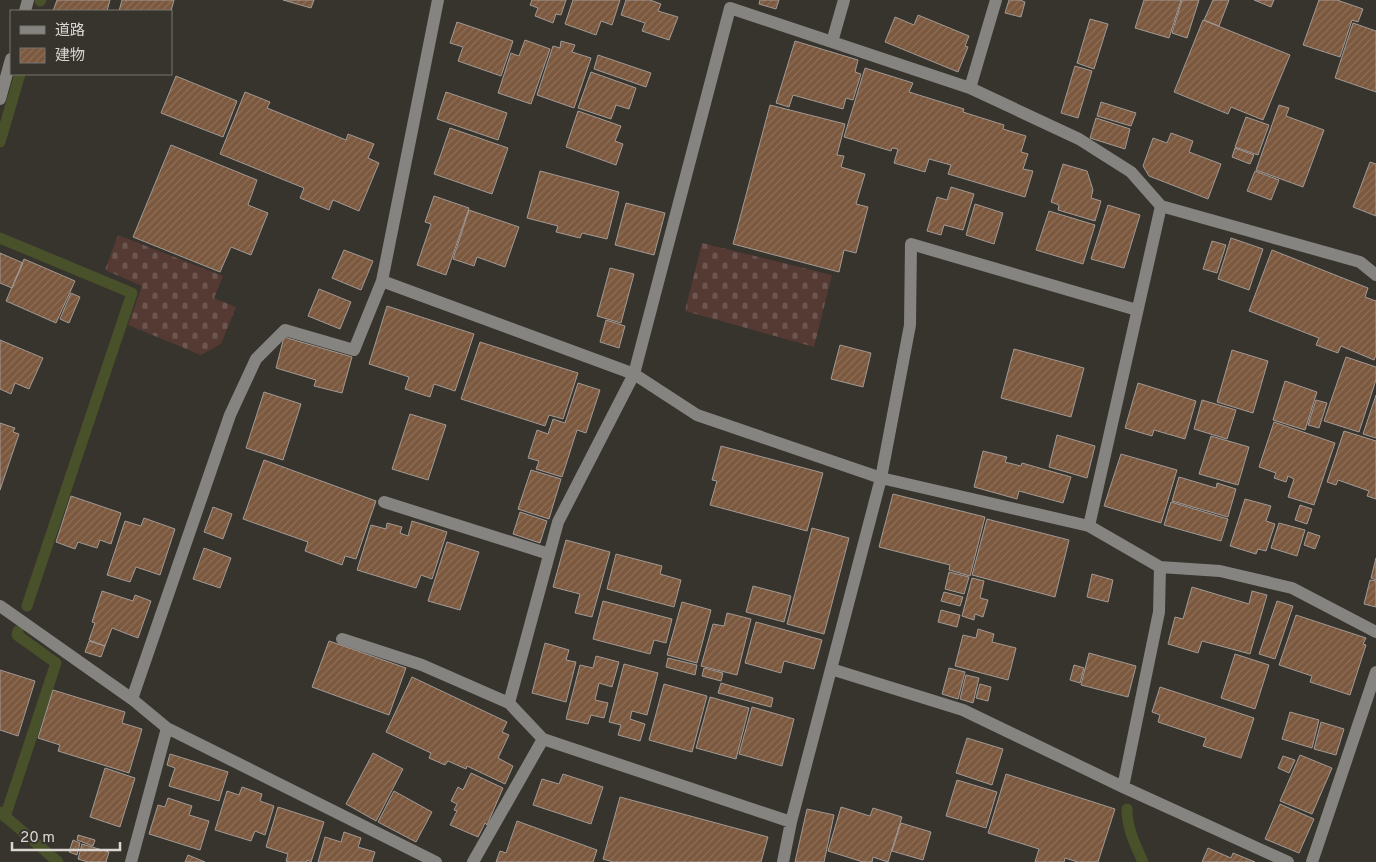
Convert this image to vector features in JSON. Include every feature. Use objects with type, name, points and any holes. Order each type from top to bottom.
[{"type":"street","points":[[132,699],[230,416],[256,359],[285,330],[354,350],[382,281],[438,0]]},
{"type":"street","points":[[832,42],[844,0]]},
{"type":"street","points":[[970,88],[996,0]]},
{"type":"street","points":[[509,704],[558,522],[634,374],[730,8],[970,88],[1079,138],[1131,172],[1161,206],[1360,262],[1376,275]]},
{"type":"street","points":[[0,99],[10,63]]},
{"type":"street","points":[[1088,526],[1161,206]]},
{"type":"street","points":[[783,862],[791,822],[881,478],[910,326],[911,244],[1137,310]]},
{"type":"street","points":[[382,281],[634,374],[697,415],[881,478],[1088,526],[1160,567],[1220,570],[1292,588],[1376,632]]},
{"type":"street","points":[[384,502],[549,554]]},
{"type":"street","points":[[1123,787],[1159,612],[1160,567]]},
{"type":"street","points":[[0,606],[132,699],[167,728],[436,862]]},
{"type":"street","points":[[342,640],[422,665],[509,704],[543,739],[791,822]]},
{"type":"street","points":[[831,669],[963,710],[1123,787],[1288,862]]},
{"type":"street","points":[[1312,862],[1376,672]]},
{"type":"street","points":[[131,862],[167,728]]},
{"type":"street","points":[[473,862],[543,739]]},
{"type":"green space","points":[[118,235],[223,276],[214,298],[236,307],[221,344],[201,355],[128,325],[142,286],[105,270]]},
{"type":"green space","points":[[702,243],[832,275],[814,347],[685,311]]},
{"type":"building","points":[[57,0],[110,0],[107,10],[53,10]]},
{"type":"building","points":[[122,0],[174,0],[171,10],[119,10]]},
{"type":"building","points":[[283,0],[314,0],[311,8]]},
{"type":"building","points":[[532,0],[566,0],[561,15],[556,14],[553,23],[535,16],[538,8],[530,5]]},
{"type":"building","points":[[573,0],[620,0],[612,25],[601,21],[596,35],[565,24]]},
{"type":"building","points":[[626,0],[650,0],[661,4],[658,11],[678,17],[669,40],[642,31],[645,23],[621,15]]},
{"type":"building","points":[[760,0],[779,0],[776,9],[759,4]]},
{"type":"building","points":[[1009,0],[1025,2],[1021,17],[1005,13]]},
{"type":"building","points":[[1144,0],[1181,0],[1169,38],[1135,28]]},
{"type":"building","points":[[1182,0],[1199,0],[1187,38],[1172,33]]},
{"type":"building","points":[[1213,0],[1229,0],[1219,26],[1204,20]]},
{"type":"building","points":[[1254,0],[1274,0],[1271,7]]},
{"type":"building","points":[[1319,0],[1337,0],[1363,9],[1358,22],[1352,20],[1340,57],[1303,45]]},
{"type":"building","points":[[918,15],[969,36],[965,46],[968,47],[958,72],[885,42],[895,17],[914,25]]},
{"type":"building","points":[[1090,19],[1108,24],[1094,69],[1077,63]]},
{"type":"building","points":[[1203,20],[1290,55],[1263,120],[1231,107],[1228,114],[1174,92]]},
{"type":"building","points":[[457,22],[513,41],[501,76],[458,61],[463,47],[450,43]]},
{"type":"building","points":[[1353,23],[1376,31],[1376,92],[1335,78]]},
{"type":"building","points":[[525,40],[550,49],[531,104],[498,93],[511,53],[519,56]]},
{"type":"building","points":[[561,41],[575,45],[572,52],[591,58],[574,108],[537,95],[553,46],[560,48]]},
{"type":"building","points":[[795,41],[858,60],[855,72],[861,74],[853,100],[846,98],[843,109],[793,95],[789,107],[776,103]]},
{"type":"building","points":[[598,55],[651,73],[646,87],[594,69]]},
{"type":"building","points":[[1075,66],[1092,71],[1078,118],[1061,113]]},
{"type":"building","points":[[865,68],[913,83],[909,92],[964,109],[963,112],[1004,125],[1003,129],[1026,136],[1021,152],[1028,154],[1023,169],[1033,171],[1025,197],[948,174],[951,165],[929,159],[925,172],[894,163],[898,149],[892,148],[891,151],[844,137]]},
{"type":"building","points":[[591,72],[636,88],[629,109],[616,105],[611,119],[578,108]]},
{"type":"building","points":[[176,76],[237,101],[223,137],[161,113]]},
{"type":"building","points":[[245,92],[270,102],[267,108],[346,140],[348,134],[374,144],[368,158],[379,163],[359,211],[333,200],[329,210],[300,198],[304,188],[220,154]]},
{"type":"building","points":[[446,92],[507,113],[498,140],[437,119]]},
{"type":"building","points":[[1101,102],[1136,113],[1131,126],[1097,116]]},
{"type":"building","points":[[770,105],[845,124],[837,155],[844,156],[841,167],[865,174],[856,204],[868,207],[856,253],[844,250],[839,272],[733,244]]},
{"type":"building","points":[[1279,105],[1289,108],[1286,116],[1324,130],[1303,187],[1256,170]]},
{"type":"building","points":[[578,111],[621,126],[615,141],[623,144],[616,165],[566,147]]},
{"type":"building","points":[[1246,117],[1269,125],[1258,155],[1235,147]]},
{"type":"building","points":[[1096,118],[1130,129],[1125,149],[1090,138]]},
{"type":"building","points":[[450,128],[508,148],[492,194],[434,174]]},
{"type":"building","points":[[1171,133],[1193,141],[1189,152],[1221,164],[1208,199],[1149,176],[1143,166],[1153,138],[1167,143]]},
{"type":"building","points":[[171,145],[257,180],[248,205],[268,213],[251,255],[231,247],[220,272],[133,237]]},
{"type":"building","points":[[1235,148],[1254,155],[1250,164],[1232,157]]},
{"type":"building","points":[[1370,162],[1376,164],[1376,216],[1353,207]]},
{"type":"building","points":[[1063,164],[1087,171],[1093,190],[1091,198],[1101,201],[1095,221],[1058,210],[1059,205],[1051,202]]},
{"type":"building","points":[[540,171],[619,192],[607,239],[582,233],[580,238],[556,232],[558,226],[527,218]]},
{"type":"building","points":[[1255,171],[1279,180],[1271,200],[1247,191]]},
{"type":"building","points":[[951,187],[974,194],[963,230],[944,225],[941,235],[927,231],[937,197],[947,200]]},
{"type":"building","points":[[434,196],[469,208],[446,275],[417,265],[431,224],[425,222]]},
{"type":"building","points":[[626,203],[665,213],[654,255],[615,245]]},
{"type":"building","points":[[975,204],[1003,213],[994,244],[966,235]]},
{"type":"building","points":[[1108,205],[1140,215],[1124,268],[1091,259]]},
{"type":"building","points":[[469,210],[519,227],[505,267],[477,257],[474,266],[453,259]]},
{"type":"building","points":[[1049,211],[1095,225],[1083,264],[1036,250]]},
{"type":"building","points":[[1231,238],[1263,249],[1249,290],[1218,279]]},
{"type":"building","points":[[1212,241],[1226,245],[1217,273],[1203,269]]},
{"type":"building","points":[[344,250],[373,261],[361,290],[332,278]]},
{"type":"building","points":[[1272,250],[1368,288],[1365,297],[1376,301],[1376,355],[1374,360],[1341,346],[1338,353],[1316,345],[1319,338],[1249,311]]},
{"type":"building","points":[[0,253],[23,263],[12,288],[0,283]]},
{"type":"building","points":[[24,259],[75,281],[56,323],[6,301]]},
{"type":"building","points":[[610,268],[634,274],[621,323],[597,316]]},
{"type":"building","points":[[319,289],[351,302],[340,329],[308,316]]},
{"type":"building","points":[[71,293],[80,297],[69,323],[60,319]]},
{"type":"building","points":[[387,306],[474,334],[455,391],[434,384],[430,397],[405,389],[409,377],[369,364]]},
{"type":"building","points":[[606,320],[625,326],[619,348],[600,342]]},
{"type":"building","points":[[284,337],[352,357],[342,393],[314,386],[316,380],[276,368]]},
{"type":"building","points":[[0,340],[43,358],[29,389],[15,383],[11,394],[0,389]]},
{"type":"building","points":[[480,342],[578,373],[563,419],[549,415],[545,426],[461,399]]},
{"type":"building","points":[[840,345],[871,353],[863,387],[831,379]]},
{"type":"building","points":[[1014,349],[1084,368],[1071,417],[1001,398]]},
{"type":"building","points":[[1232,350],[1268,361],[1253,413],[1217,402]]},
{"type":"building","points":[[1346,357],[1376,367],[1376,380],[1359,432],[1324,421]]},
{"type":"building","points":[[1285,381],[1317,392],[1305,430],[1273,420]]},
{"type":"building","points":[[578,383],[600,390],[586,433],[577,430],[562,477],[536,469],[539,461],[528,458],[537,430],[548,434],[553,419],[565,423]]},
{"type":"building","points":[[1138,383],[1196,401],[1185,439],[1154,430],[1152,436],[1125,428]]},
{"type":"building","points":[[264,392],[301,404],[283,460],[246,448]]},
{"type":"building","points":[[1376,395],[1376,438],[1363,434]]},
{"type":"building","points":[[1202,400],[1236,410],[1227,439],[1194,429]]},
{"type":"building","points":[[1316,400],[1327,403],[1319,428],[1308,425]]},
{"type":"building","points":[[410,414],[446,425],[428,480],[392,469]]},
{"type":"building","points":[[1274,422],[1335,443],[1314,505],[1288,497],[1294,479],[1288,476],[1286,482],[1274,478],[1276,473],[1259,467]]},
{"type":"building","points":[[0,423],[15,428],[13,432],[19,434],[0,490]]},
{"type":"building","points":[[1344,431],[1376,441],[1376,499],[1367,496],[1369,491],[1338,480],[1336,485],[1327,482]]},
{"type":"building","points":[[1057,435],[1095,446],[1087,478],[1049,467]]},
{"type":"building","points":[[1211,436],[1249,447],[1238,485],[1199,474]]},
{"type":"building","points":[[721,446],[823,473],[807,531],[710,505],[717,481],[712,480]]},
{"type":"building","points":[[983,451],[1007,457],[1005,462],[1021,466],[1022,463],[1071,477],[1063,503],[1019,491],[1017,499],[974,487]]},
{"type":"building","points":[[1121,454],[1177,470],[1161,523],[1104,506]]},
{"type":"building","points":[[264,460],[376,501],[356,559],[345,556],[342,565],[305,551],[308,542],[243,519]]},
{"type":"building","points":[[531,470],[561,479],[549,519],[518,509]]},
{"type":"building","points":[[1179,477],[1216,488],[1217,483],[1236,489],[1228,517],[1172,501]]},
{"type":"building","points":[[893,494],[985,517],[970,576],[949,570],[950,565],[879,547]]},
{"type":"building","points":[[71,496],[121,513],[111,544],[100,540],[97,548],[78,542],[75,549],[56,542]]},
{"type":"building","points":[[1245,499],[1271,506],[1266,521],[1275,524],[1266,551],[1258,549],[1256,554],[1230,546]]},
{"type":"building","points":[[1171,502],[1228,519],[1221,541],[1164,525]]},
{"type":"building","points":[[1300,505],[1312,509],[1307,524],[1295,520]]},
{"type":"building","points":[[213,507],[232,514],[223,539],[204,532]]},
{"type":"building","points":[[520,512],[547,521],[540,543],[513,534]]},
{"type":"building","points":[[144,518],[175,529],[160,575],[136,567],[130,582],[107,575],[125,521],[141,526]]},
{"type":"building","points":[[987,519],[1069,540],[1055,597],[972,575]]},
{"type":"building","points":[[412,521],[447,532],[432,579],[421,575],[416,588],[357,570],[371,525],[386,529],[387,523],[402,527],[400,533],[408,536]]},
{"type":"building","points":[[1279,523],[1305,530],[1297,556],[1271,548]]},
{"type":"building","points":[[812,528],[849,538],[824,634],[787,624]]},
{"type":"building","points":[[1308,532],[1320,536],[1315,549],[1304,545]]},
{"type":"building","points":[[566,540],[610,552],[592,617],[575,613],[580,594],[553,587]]},
{"type":"building","points":[[447,542],[479,552],[460,610],[428,601]]},
{"type":"building","points":[[204,548],[231,558],[220,588],[193,579]]},
{"type":"building","points":[[616,554],[662,566],[660,574],[681,580],[674,607],[607,589]]},
{"type":"building","points":[[1376,558],[1376,580],[1371,578]]},
{"type":"building","points":[[949,572],[969,577],[964,594],[945,589]]},
{"type":"building","points":[[1092,574],[1113,580],[1108,602],[1087,597]]},
{"type":"building","points":[[972,578],[984,581],[980,598],[988,600],[983,617],[975,614],[974,620],[962,616]]},
{"type":"building","points":[[1370,580],[1376,581],[1376,607],[1364,604]]},
{"type":"building","points":[[753,586],[791,596],[784,622],[746,612]]},
{"type":"building","points":[[1192,587],[1249,604],[1252,591],[1267,595],[1250,654],[1202,641],[1198,653],[1168,644],[1175,617],[1183,619]]},
{"type":"building","points":[[102,591],[133,601],[135,595],[151,601],[138,638],[112,628],[105,646],[89,640],[95,623],[92,622]]},
{"type":"building","points":[[944,592],[963,597],[960,606],[941,601]]},
{"type":"building","points":[[603,601],[672,619],[666,643],[654,640],[650,654],[593,639]]},
{"type":"building","points":[[1277,601],[1293,606],[1275,659],[1259,654]]},
{"type":"building","points":[[682,602],[711,610],[697,663],[667,655]]},
{"type":"building","points":[[941,610],[960,615],[957,627],[938,622]]},
{"type":"building","points":[[727,613],[751,619],[737,675],[701,666],[713,624],[724,626]]},
{"type":"building","points":[[1296,615],[1366,638],[1363,644],[1366,645],[1350,695],[1310,682],[1312,676],[1279,665]]},
{"type":"building","points":[[756,622],[822,640],[814,669],[784,661],[781,673],[745,663]]},
{"type":"building","points":[[978,629],[994,634],[992,642],[1016,648],[1008,680],[955,666],[963,635],[976,638]]},
{"type":"building","points":[[89,641],[105,646],[101,657],[85,652]]},
{"type":"building","points":[[329,641],[406,668],[389,715],[312,687]]},
{"type":"building","points":[[545,643],[569,650],[566,660],[576,662],[566,702],[532,693]]},
{"type":"building","points":[[1089,653],[1136,666],[1128,697],[1081,685]]},
{"type":"building","points":[[1235,654],[1269,665],[1255,709],[1221,698]]},
{"type":"building","points":[[596,656],[619,662],[612,687],[599,683],[595,700],[608,703],[604,718],[591,715],[588,724],[566,719],[580,665],[593,668]]},
{"type":"building","points":[[668,658],[697,665],[695,675],[666,667]]},
{"type":"building","points":[[624,664],[658,673],[647,715],[632,711],[630,719],[645,724],[640,741],[618,735],[621,725],[609,722]]},
{"type":"building","points":[[1074,665],[1084,668],[1080,683],[1070,680]]},
{"type":"building","points":[[704,668],[723,673],[721,681],[702,676]]},
{"type":"building","points":[[949,668],[965,672],[958,699],[942,694]]},
{"type":"building","points":[[0,670],[35,681],[18,736],[0,730]]},
{"type":"building","points":[[966,675],[979,678],[973,703],[960,699]]},
{"type":"building","points":[[412,677],[507,722],[502,732],[509,735],[498,758],[513,766],[505,784],[467,766],[466,769],[448,761],[445,765],[429,758],[431,753],[386,732]]},
{"type":"building","points":[[721,683],[773,698],[771,707],[718,693]]},
{"type":"building","points":[[664,684],[707,696],[692,752],[649,740]]},
{"type":"building","points":[[980,684],[991,687],[988,701],[976,698]]},
{"type":"building","points":[[1160,687],[1254,718],[1241,758],[1203,746],[1206,738],[1158,722],[1160,715],[1152,712]]},
{"type":"building","points":[[53,690],[125,712],[122,723],[142,729],[129,773],[58,751],[60,745],[38,738]]},
{"type":"building","points":[[710,697],[749,708],[736,759],[696,748]]},
{"type":"building","points":[[752,707],[794,719],[782,766],[739,754]]},
{"type":"building","points":[[1290,712],[1319,720],[1312,748],[1282,739]]},
{"type":"building","points":[[1321,722],[1344,729],[1336,755],[1314,749]]},
{"type":"building","points":[[967,738],[1003,749],[992,785],[956,773]]},
{"type":"building","points":[[373,753],[403,769],[376,821],[346,804]]},
{"type":"building","points":[[170,754],[228,772],[219,801],[169,786],[175,768],[167,765]]},
{"type":"building","points":[[1300,755],[1332,768],[1312,814],[1280,801]]},
{"type":"building","points":[[1283,756],[1295,760],[1289,773],[1278,768]]},
{"type":"building","points":[[105,768],[135,778],[120,827],[90,817]]},
{"type":"building","points":[[471,773],[503,788],[487,825],[485,823],[478,837],[450,825],[457,811],[454,810],[457,804],[451,801],[458,787],[463,790]]},
{"type":"building","points":[[563,774],[603,787],[591,824],[533,805],[542,779],[559,784]]},
{"type":"building","points":[[1006,774],[1115,809],[1098,862],[1078,862],[1065,858],[1064,862],[1035,862],[1039,849],[988,833]]},
{"type":"building","points":[[957,780],[997,792],[986,828],[946,816]]},
{"type":"building","points":[[242,787],[262,794],[260,801],[274,806],[265,835],[255,831],[251,841],[215,830],[227,791],[239,795]]},
{"type":"building","points":[[394,791],[432,812],[416,842],[378,822]]},
{"type":"building","points":[[620,797],[768,837],[761,862],[613,862],[603,859]]},
{"type":"building","points":[[168,798],[192,806],[189,815],[209,821],[200,850],[149,834],[158,805],[165,807]]},
{"type":"building","points":[[1280,804],[1314,819],[1299,853],[1265,839]]},
{"type":"building","points":[[278,807],[324,822],[311,862],[307,860],[307,862],[286,861],[288,854],[266,847]]},
{"type":"building","points":[[841,807],[870,816],[873,808],[902,817],[888,862],[873,857],[872,862],[863,862],[828,851]]},
{"type":"building","points":[[807,809],[834,815],[824,862],[795,862]]},
{"type":"building","points":[[517,821],[597,850],[593,862],[496,862],[500,851],[506,853]]},
{"type":"building","points":[[901,823],[931,832],[923,860],[892,851]]},
{"type":"building","points":[[344,832],[361,838],[358,847],[375,852],[372,862],[318,862],[325,837],[341,842]]},
{"type":"building","points":[[78,835],[95,840],[93,846],[77,840]]},
{"type":"building","points":[[73,840],[80,843],[77,855],[69,852]]},
{"type":"building","points":[[82,844],[109,852],[106,862],[88,862],[78,859]]},
{"type":"building","points":[[1208,848],[1231,858],[1233,853],[1255,862],[1202,862]]},
{"type":"building","points":[[188,855],[205,862],[185,862]]},
{"type":"waterway","points":[[0,142],[20,75]]},
{"type":"waterway","points":[[0,238],[132,293],[27,606]]},
{"type":"waterway","points":[[5,817],[56,663],[17,635],[18,631]]},
{"type":"waterway","points":[[1127,809],[1130,830],[1143,862]]},
{"type":"waterway","points":[[0,812],[58,862]]}]
